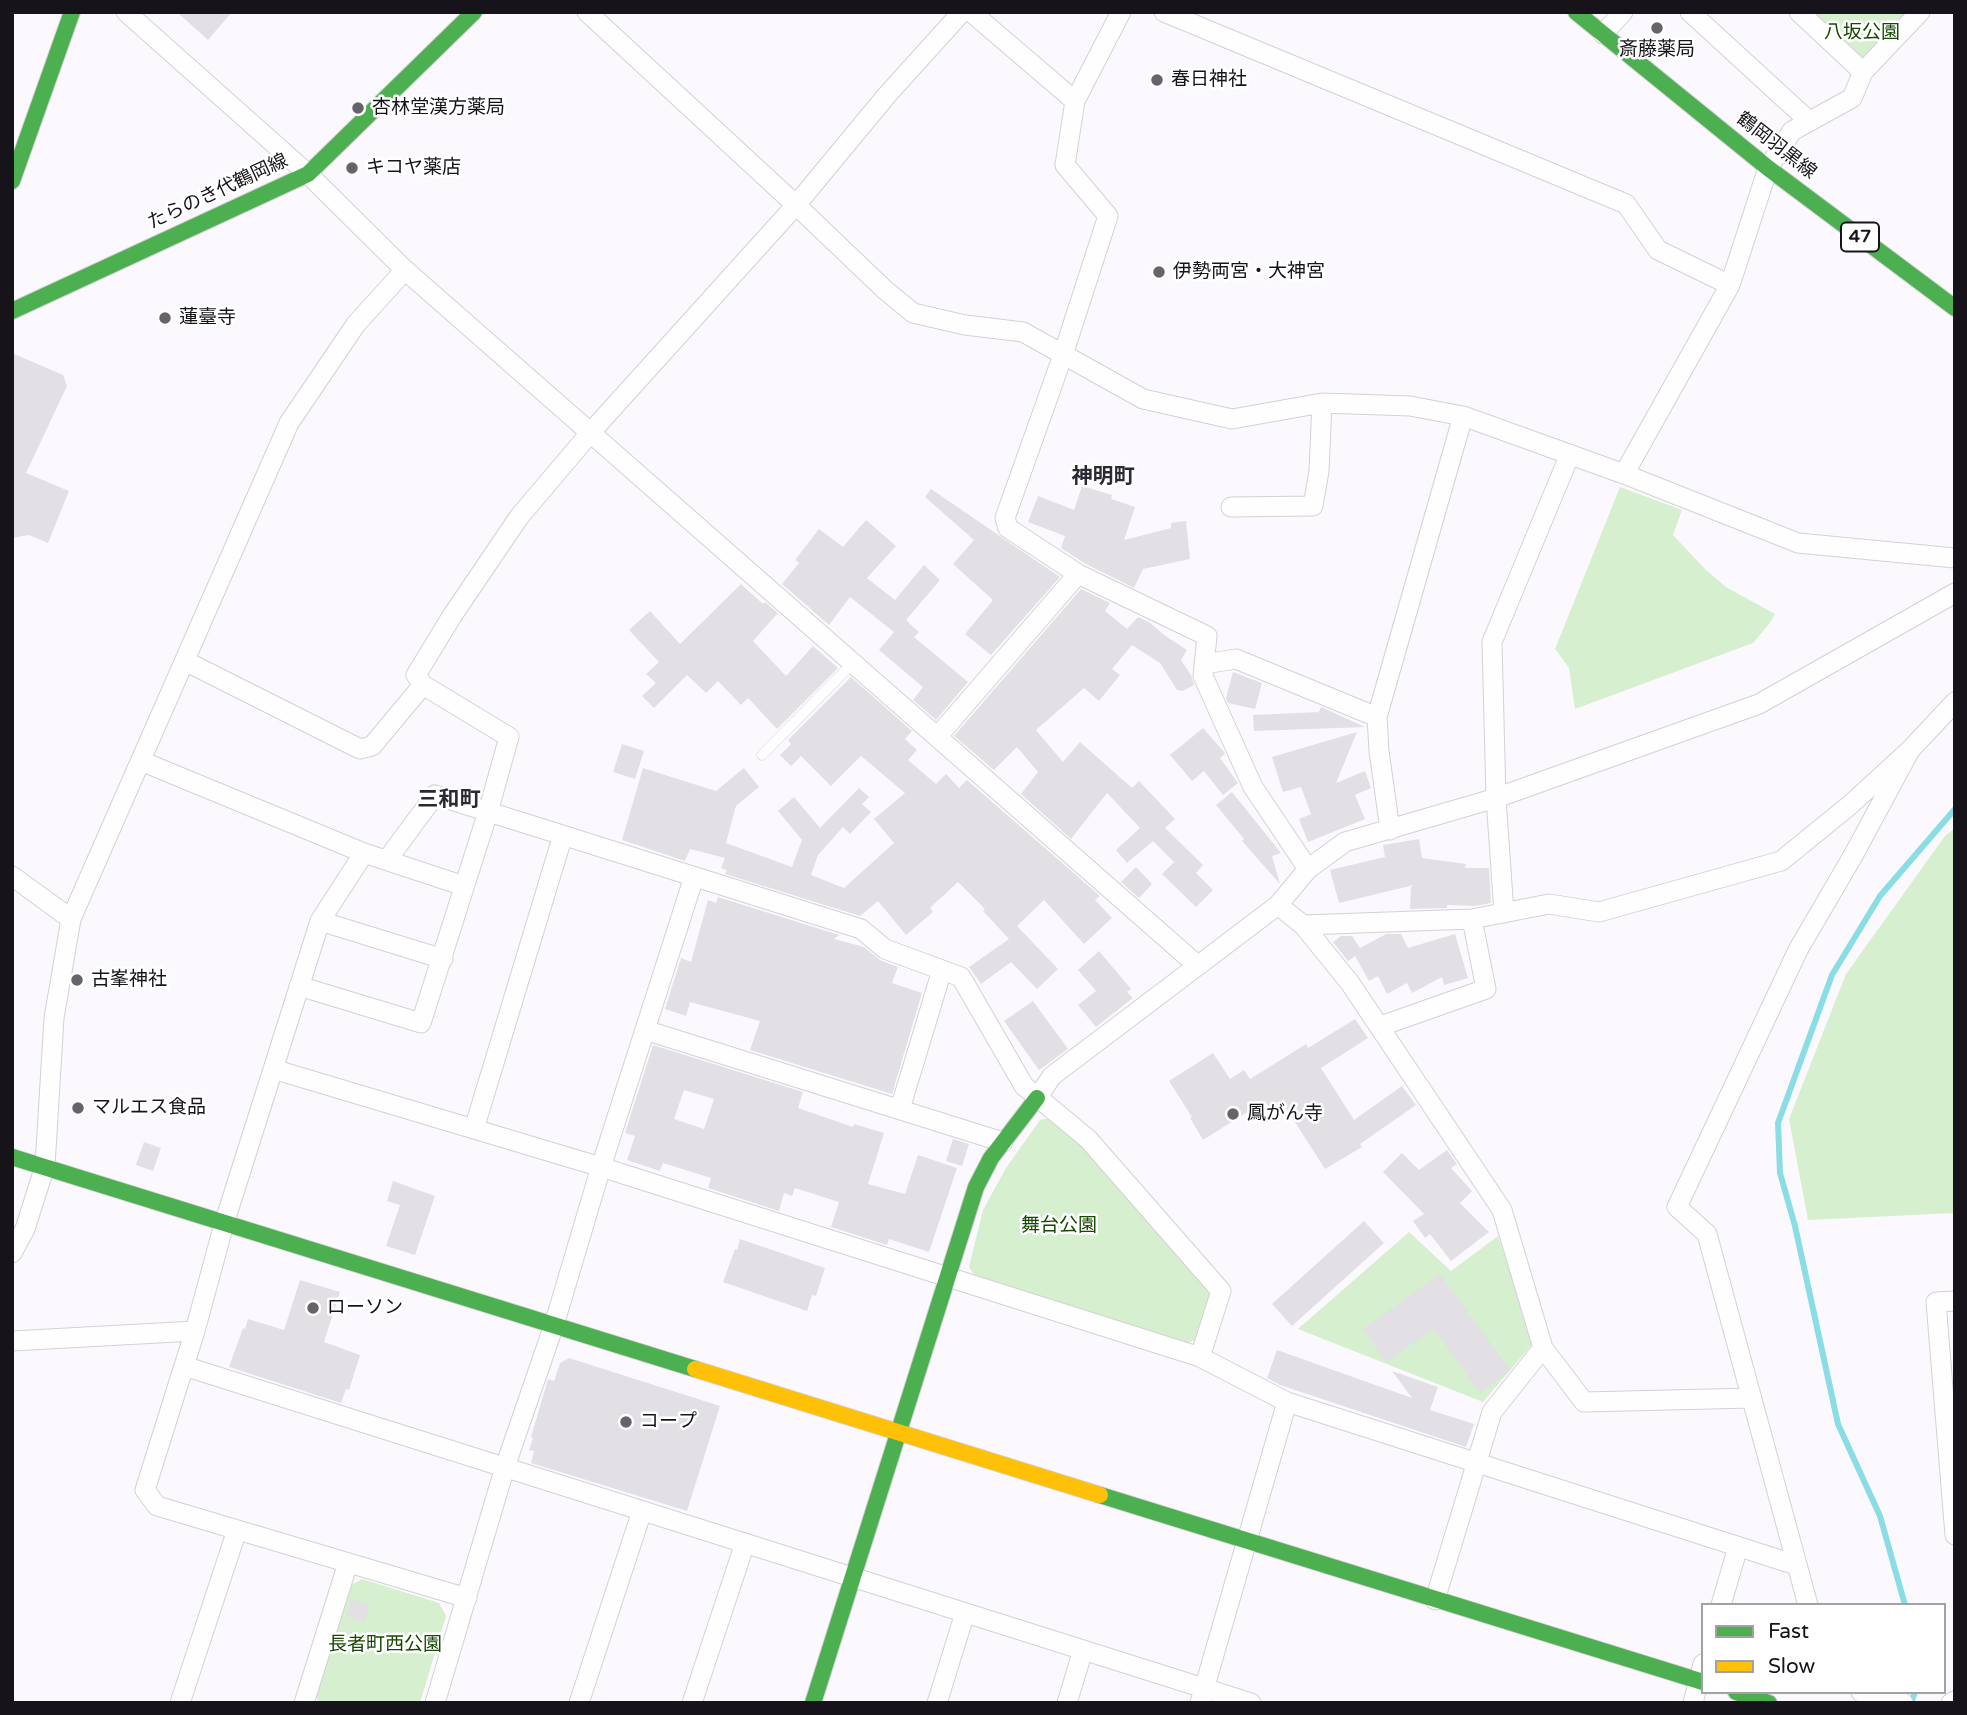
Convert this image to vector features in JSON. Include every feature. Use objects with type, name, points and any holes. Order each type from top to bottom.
[{"type":"street","points":[[12,181],[72,12]]},
{"type":"street","points":[[127,12],[308,174],[405,270],[1197,965]]},
{"type":"street","name":"たらのき代鶴岡線","points":[[12,311],[308,174],[474,12]]},
{"type":"street","points":[[587,12],[913,313],[965,325],[1023,332],[1143,399],[1231,419],[1322,403],[1410,406],[1463,416],[1624,474],[1798,543],[1955,558]]},
{"type":"street","points":[[299,986],[421,1023],[443,960],[509,737],[424,685],[416,675],[519,517],[591,432],[796,205],[887,94],[962,12]]},
{"type":"street","points":[[971,12],[1075,102]]},
{"type":"street","points":[[1121,12],[1075,102],[1065,165],[1108,216],[1063,355],[1005,518],[1008,528],[1079,574],[1207,636],[1203,676],[1253,787],[1308,869]]},
{"type":"street","points":[[1164,12],[1626,204],[1658,250],[1730,285]]},
{"type":"street","name":"鶴岡羽黒線","points":[[1576,12],[1768,168],[1954,306]]},
{"type":"street","points":[[1603,34],[1623,12]]},
{"type":"street","points":[[1690,12],[1809,121]]},
{"type":"street","points":[[1799,12],[1863,72]]},
{"type":"street","points":[[1624,474],[1730,285],[1768,168],[1792,131],[1852,98],[1863,72],[1920,12]]},
{"type":"street","points":[[12,1253],[25,1229],[45,1166],[54,1018],[71,919],[289,423],[356,324],[405,270]]},
{"type":"street","points":[[1231,507],[1313,506],[1320,471],[1322,403]]},
{"type":"street","points":[[1390,830],[1378,751],[1377,717],[1463,416]]},
{"type":"street","points":[[1504,913],[1496,798],[1492,642],[1570,454]]},
{"type":"street","points":[[937,737],[1079,574]]},
{"type":"street","points":[[813,1703],[976,1187],[991,1158],[1052,1076],[1278,905],[1308,869],[1345,842],[1496,798],[1759,704],[1955,593]]},
{"type":"street","points":[[1204,664],[1236,659],[1377,717]]},
{"type":"street","points":[[185,661],[360,750],[372,746],[424,685]]},
{"type":"street","points":[[1303,925],[1472,919],[1549,904],[1599,912],[1781,861],[1850,805],[1910,750],[1955,702]]},
{"type":"street","points":[[1807,1603],[1707,1234],[1677,1207],[1798,950],[1854,855],[1910,750]]},
{"type":"street","points":[[141,761],[364,853],[464,886]]},
{"type":"street","points":[[387,860],[435,795],[860,929],[885,948],[961,977],[1024,1086],[1088,1139],[1221,1291],[1200,1357]]},
{"type":"street","points":[[474,1129],[563,835]]},
{"type":"street","points":[[364,853],[320,921],[224,1224],[195,1331],[145,1490],[157,1506],[467,1598]]},
{"type":"street","points":[[12,876],[71,919]]},
{"type":"street","points":[[435,1703],[505,1467],[554,1325],[601,1167],[694,877]]},
{"type":"street","points":[[1278,905],[1303,925],[1350,982],[1502,1210],[1543,1348],[1584,1402],[1752,1398]]},
{"type":"street","points":[[1381,1026],[1486,989],[1472,919]]},
{"type":"street","points":[[320,921],[443,960]]},
{"type":"street","points":[[900,1109],[942,970]]},
{"type":"street","points":[[645,1030],[1003,1142]]},
{"type":"street","points":[[273,1069],[601,1167],[1200,1357],[1287,1402],[1797,1565]]},
{"type":"street","points":[[12,1157],[1434,1600],[1701,1675],[1693,1703]]},
{"type":"street","points":[[1955,1301],[1936,1302],[1950,1425],[1955,1535]]},
{"type":"street","points":[[12,1341],[195,1331]]},
{"type":"street","points":[[1434,1600],[1492,1412],[1543,1348]]},
{"type":"street","points":[[184,1366],[1083,1650],[1202,1695],[1251,1703]]},
{"type":"street","points":[[1202,1695],[1287,1402]]},
{"type":"street","points":[[579,1703],[642,1511]]},
{"type":"street","points":[[180,1703],[237,1530]]},
{"type":"street","points":[[692,1703],[745,1543]]},
{"type":"street","points":[[1722,1603],[1738,1547]]},
{"type":"street","points":[[304,1703],[348,1563]]},
{"type":"street","points":[[937,1703],[965,1612]]},
{"type":"street","points":[[1067,1703],[1083,1650]]},
{"type":"street","points":[[1742,1694],[1769,1703]]},
{"type":"street","points":[[1869,1694],[1903,1703]]},
{"type":"lane","points":[[762,755],[853,663]]},
{"type":"green space","name":"八坂公園","points":[[1808,12],[1912,12],[1862,62]]},
{"type":"green space","points":[[1620,487],[1682,510],[1673,535],[1726,587],[1775,614],[1753,643],[1575,709],[1569,668],[1555,649]]},
{"type":"green space","points":[[1955,828],[1955,1213],[1808,1220],[1789,1119],[1846,974],[1945,836]]},
{"type":"green space","name":"舞台公園","points":[[1049,1118],[1084,1144],[1211,1291],[1195,1340],[1185,1344],[974,1275],[969,1267],[983,1210],[1006,1168],[1040,1120]]},
{"type":"green space","points":[[1409,1232],[1451,1271],[1498,1236],[1534,1342],[1483,1402],[1298,1329]]},
{"type":"green space","name":"長者町西公園","points":[[362,1579],[439,1603],[446,1616],[420,1703],[321,1703],[315,1697],[351,1585]]},
{"type":"building","points":[[177,12],[232,12],[208,40]]},
{"type":"building","points":[[12,353],[63,375],[67,386],[26,473],[69,491],[48,543],[29,535],[12,538]]},
{"type":"building","points":[[1082,486],[1112,495],[1111,499],[1135,507],[1124,540],[1171,528],[1171,523],[1186,521],[1190,559],[1143,569],[1134,588],[1084,563],[1061,548],[1065,536],[1028,522],[1038,496],[1074,510]]},
{"type":"building","points":[[931,489],[1060,577],[991,655],[965,634],[993,600],[953,564],[974,540],[925,497]]},
{"type":"building","points":[[866,520],[896,546],[867,578],[895,600],[924,565],[940,580],[906,620],[919,632],[914,637],[968,682],[936,720],[913,700],[923,687],[879,650],[894,632],[850,597],[829,625],[782,584],[799,563],[795,560],[819,529],[843,547]]},
{"type":"building","points":[[741,584],[763,604],[765,602],[778,613],[753,641],[786,676],[813,646],[838,668],[777,729],[748,698],[741,705],[718,681],[706,693],[687,675],[654,708],[642,696],[656,683],[646,674],[659,662],[629,630],[650,611],[680,644]]},
{"type":"building","points":[[1081,589],[1110,603],[1105,611],[1127,629],[1138,617],[1187,650],[1181,660],[1194,685],[1183,691],[1177,690],[1160,663],[1132,645],[1112,669],[1120,675],[1099,701],[1084,688],[1036,730],[1063,762],[1080,742],[1132,788],[1139,781],[1175,819],[1165,828],[1203,865],[1196,873],[1213,890],[1196,907],[1162,874],[1174,862],[1153,841],[1127,863],[1116,850],[1140,828],[1107,793],[1071,839],[1021,794],[1038,772],[1017,747],[994,770],[954,736]]},
{"type":"building","points":[[1233,672],[1262,683],[1255,709],[1228,703],[1226,698]]},
{"type":"building","points":[[851,677],[912,731],[905,739],[917,750],[908,760],[936,784],[946,774],[959,788],[967,780],[1100,896],[1095,900],[1112,918],[1084,944],[1044,900],[1017,926],[1058,969],[1037,989],[1011,962],[981,984],[969,967],[1009,939],[983,911],[985,909],[958,882],[930,908],[933,912],[906,935],[878,901],[860,916],[725,874],[727,870],[721,868],[725,858],[690,849],[685,861],[622,840],[643,768],[716,791],[744,768],[759,787],[736,806],[726,843],[792,867],[802,840],[778,811],[794,797],[820,828],[859,788],[869,797],[862,804],[871,812],[850,834],[843,827],[818,855],[811,875],[844,888],[894,843],[874,819],[905,793],[861,756],[831,786],[801,756],[791,766],[780,755],[791,744],[788,740]]},
{"type":"building","points":[[1321,707],[1365,727],[1254,731],[1253,715],[1319,712]]},
{"type":"building","points":[[1203,728],[1224,752],[1220,758],[1238,783],[1223,795],[1204,771],[1192,781],[1170,755]]},
{"type":"building","points":[[1357,732],[1336,783],[1365,771],[1371,788],[1355,795],[1365,819],[1308,842],[1299,819],[1311,814],[1301,787],[1283,792],[1272,757]]},
{"type":"building","points":[[622,744],[644,751],[635,779],[613,772]]},
{"type":"building","points":[[1232,792],[1281,853],[1272,856],[1280,884],[1242,841],[1244,839],[1216,805]]},
{"type":"building","points":[[1419,839],[1422,858],[1466,864],[1465,868],[1489,868],[1491,903],[1410,909],[1411,887],[1414,885],[1339,903],[1330,870],[1385,857],[1383,845]]},
{"type":"building","points":[[1136,867],[1152,884],[1139,898],[1121,882]]},
{"type":"building","points":[[718,897],[839,935],[834,939],[864,947],[880,960],[898,967],[892,983],[922,993],[892,1094],[750,1050],[760,1021],[690,1002],[686,1016],[665,1009],[681,958],[691,962],[708,900],[716,903]]},
{"type":"building","points":[[1386,934],[1401,934],[1408,948],[1455,934],[1468,978],[1444,985],[1442,977],[1412,993],[1407,983],[1387,994],[1378,976],[1369,981],[1355,956],[1348,961],[1333,942],[1341,936],[1352,936],[1360,948]]},
{"type":"building","points":[[1099,951],[1131,989],[1127,992],[1133,998],[1096,1027],[1078,1005],[1096,991],[1078,970]]},
{"type":"building","points":[[1033,1001],[1068,1049],[1039,1070],[1004,1021]]},
{"type":"building","points":[[1355,1019],[1368,1038],[1321,1068],[1354,1120],[1402,1086],[1416,1105],[1360,1144],[1362,1147],[1325,1169],[1284,1105],[1273,1113],[1265,1101],[1203,1140],[1169,1081],[1213,1053],[1230,1079],[1244,1070],[1250,1079],[1306,1044],[1308,1048]]},
{"type":"building","points":[[653,1045],[803,1092],[798,1108],[853,1127],[854,1124],[884,1133],[868,1184],[905,1194],[918,1155],[957,1168],[929,1252],[889,1239],[887,1245],[831,1227],[839,1202],[795,1188],[792,1196],[784,1193],[779,1211],[708,1188],[711,1178],[663,1163],[660,1171],[627,1160],[635,1136],[625,1133]],"holes":[[[684,1090],[714,1099],[704,1129],[674,1119]]]},
{"type":"building","points":[[953,1139],[969,1144],[962,1166],[946,1161]]},
{"type":"building","points":[[144,1142],[161,1148],[153,1171],[136,1165]]},
{"type":"building","points":[[1447,1150],[1457,1164],[1451,1168],[1472,1191],[1460,1203],[1489,1232],[1451,1261],[1430,1234],[1425,1238],[1413,1221],[1424,1214],[1383,1172],[1402,1153],[1419,1170]]},
{"type":"building","points":[[393,1181],[435,1196],[415,1255],[386,1246],[400,1205],[387,1201]]},
{"type":"building","points":[[1364,1221],[1384,1243],[1292,1326],[1272,1304]]},
{"type":"building","points":[[740,1239],[825,1268],[816,1296],[812,1295],[807,1311],[723,1282]]},
{"type":"building","points":[[1440,1274],[1510,1370],[1480,1393],[1434,1329],[1386,1362],[1363,1329]]},
{"type":"building","points":[[300,1280],[340,1292],[324,1342],[360,1355],[349,1390],[346,1389],[341,1403],[229,1367],[248,1319],[284,1330]]},
{"type":"building","points":[[1277,1350],[1412,1398],[1392,1371],[1438,1387],[1430,1410],[1474,1424],[1466,1447],[1280,1385],[1267,1378]]},
{"type":"building","name":"コープ","points":[[569,1358],[720,1406],[687,1511],[531,1463],[534,1451],[529,1450],[533,1438],[531,1437],[548,1379],[554,1381],[560,1363]]},
{"type":"building","points":[[351,1599],[370,1605],[364,1622],[346,1616]]},
{"type":"waterway","points":[[1904,1603],[1880,1516],[1838,1424],[1795,1226],[1780,1173],[1778,1123],[1832,975],[1880,896],[1955,809]]},
{"type":"waterway","points":[[1911,1703],[1914,1694]]},
{"type":"traffic: fast","points":[[12,181],[72,12]]},
{"type":"traffic: fast","points":[[12,311],[308,174],[474,12]]},
{"type":"traffic: fast","points":[[1576,12],[1768,168],[1955,308]]},
{"type":"traffic: fast","points":[[813,1703],[976,1187],[991,1158],[1037,1098]]},
{"type":"traffic: fast","points":[[12,1157],[695,1369]]},
{"type":"traffic: fast","points":[[1100,1495],[1701,1681]]},
{"type":"traffic: fast","points":[[1742,1694],[1769,1703]]},
{"type":"traffic: slow","points":[[695,1369],[1100,1495]]},
{"type":"place","name":"斎藤薬局","points":[[1657,28]]},
{"type":"place","name":"春日神社","points":[[1157,80]]},
{"type":"place","name":"杏林堂漢方薬局","points":[[358,108]]},
{"type":"place","name":"キコヤ薬店","points":[[352,168]]},
{"type":"place","name":"伊勢両宮・大神宮","points":[[1159,272]]},
{"type":"place","name":"蓮臺寺","points":[[165,318]]},
{"type":"place","name":"古峯神社","points":[[77,980]]},
{"type":"place","name":"マルエス食品","points":[[78,1108]]},
{"type":"place","name":"鳳がん寺","points":[[1233,1114]]},
{"type":"place","name":"ローソン","points":[[313,1308]]},
{"type":"place","name":"コープ","points":[[626,1422]]},
{"type":"district","name":"神明町","points":[[1103,477]]},
{"type":"district","name":"三和町","points":[[449,800]]}]
